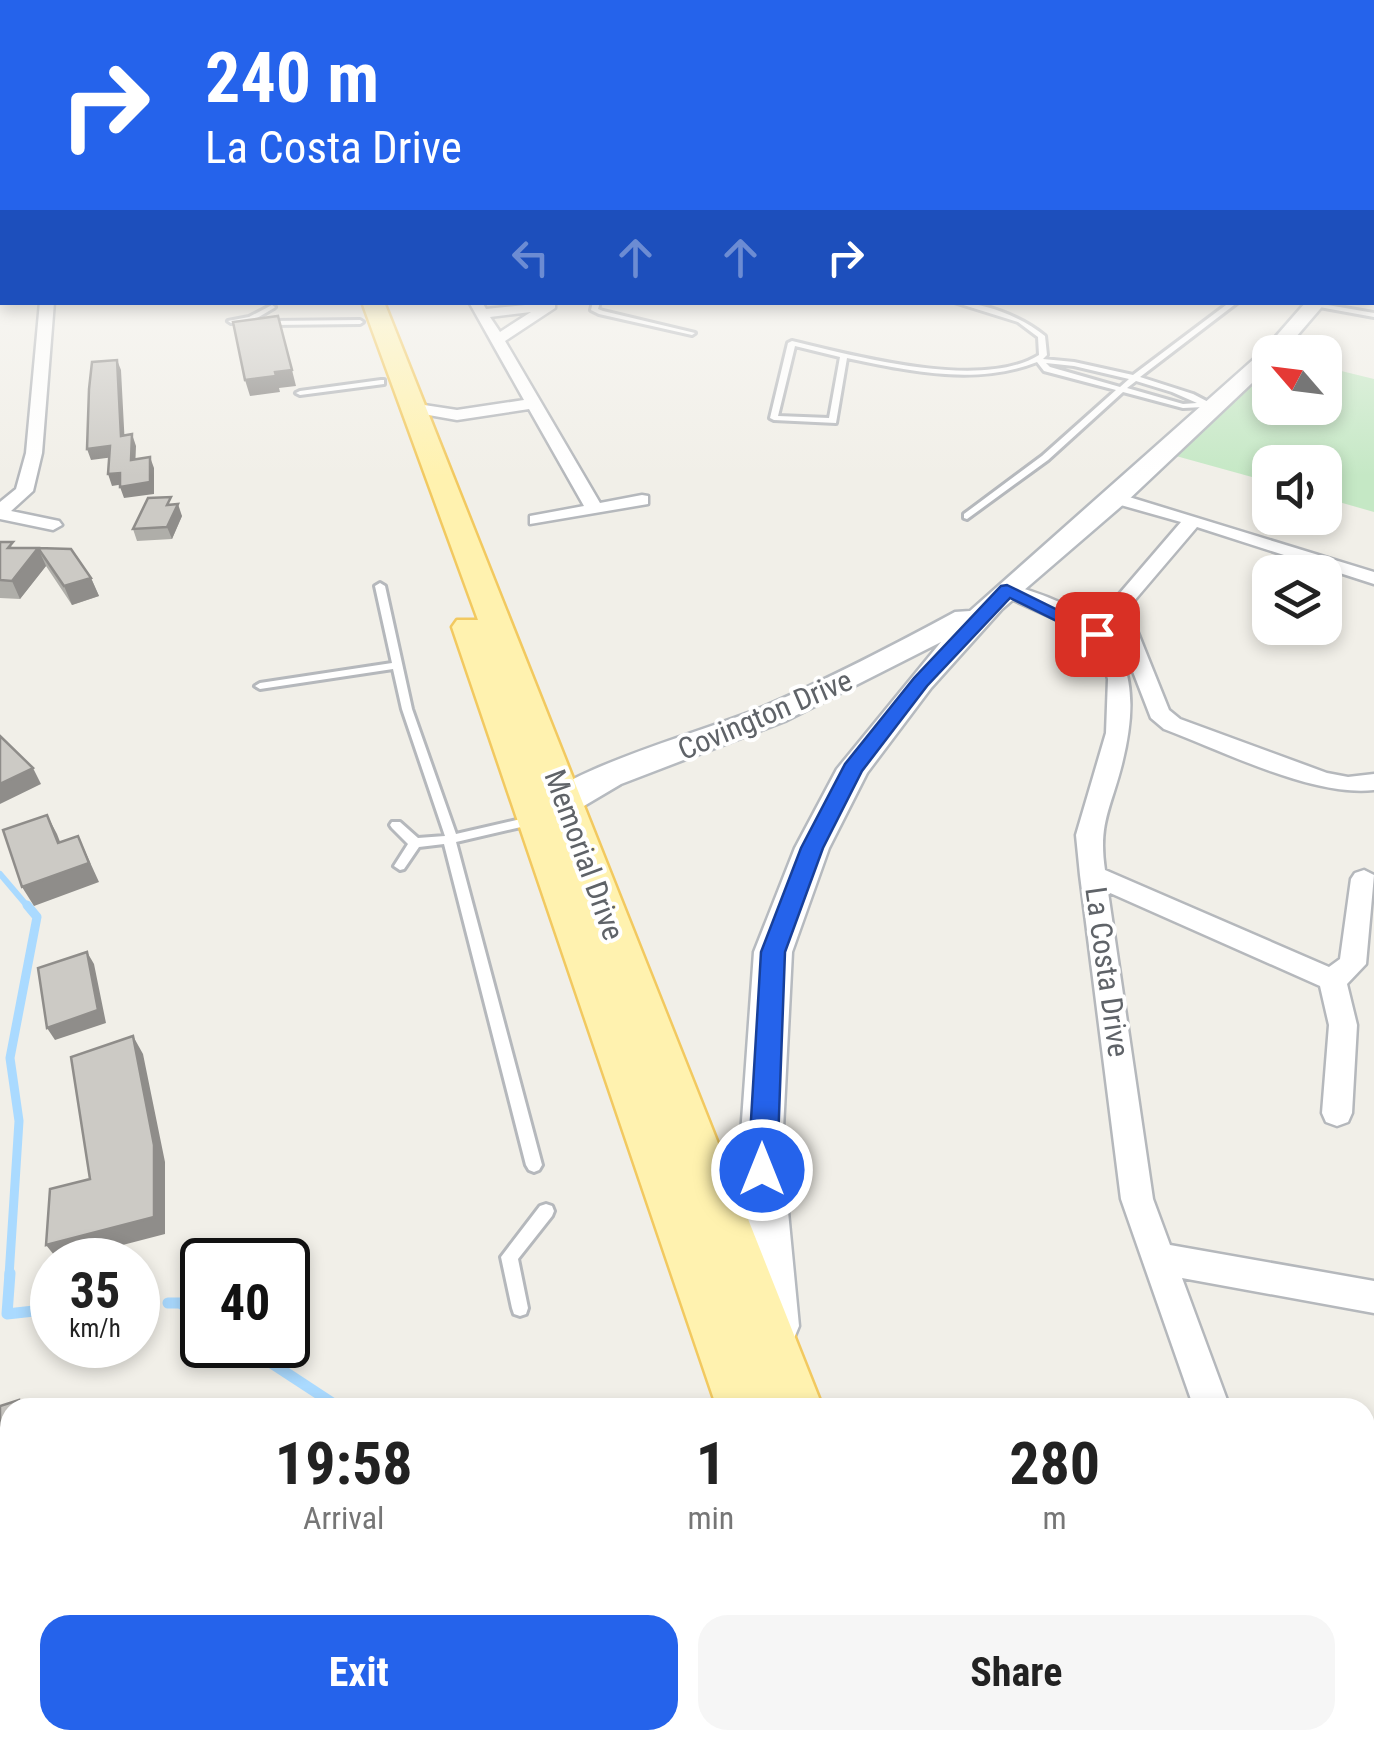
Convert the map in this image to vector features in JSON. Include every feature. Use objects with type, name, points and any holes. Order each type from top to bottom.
[{"type":"main road","name":"Memorial Drive","points":[[363,313],[381,382],[550,807],[773,1394]]},
{"type":"main road","name":"Memorial Drive","points":[[364,313],[411,408],[550,807]]},
{"type":"street","points":[[0,513],[24,491],[34,453],[45,313]]},
{"type":"street","points":[[481,313],[595,509]]},
{"type":"street","points":[[496,341],[539,313]]},
{"type":"street","name":"Covington Drive","points":[[1288,335],[1309,313]]},
{"type":"street","name":"Covington Drive","points":[[773,1394],[761,1149],[773,952],[812,848],[853,769],[920,682],[999,596],[1116,498],[1207,406],[1252,369]]},
{"type":"street","points":[[411,408],[457,416],[531,404]]},
{"type":"street","points":[[423,440],[457,416]]},
{"type":"street","points":[[1116,498],[1374,578]]},
{"type":"street","points":[[536,520],[642,500]]},
{"type":"street","points":[[0,513],[53,525]]},
{"type":"street","points":[[1193,520],[1118,607],[1159,713],[1172,724],[1322,779],[1348,786],[1374,782]]},
{"type":"street","name":"Covington Drive","points":[[550,807],[870,670],[999,596]]},
{"type":"street","name":"La Costa Drive","points":[[999,596],[1097,634],[1120,674],[1114,748],[1088,835],[1137,1199],[1208,1398]]},
{"type":"street","points":[[1093,875],[1332,980]]},
{"type":"street","points":[[1332,980],[1353,964],[1364,880]]},
{"type":"street","points":[[1332,980],[1343,1025],[1337,1113]]},
{"type":"street","points":[[1158,1258],[1374,1298]]},
{"type":"lane","points":[[250,319],[262,313]]},
{"type":"lane","points":[[231,321],[272,323],[339,313]]},
{"type":"lane","points":[[600,313],[692,334]]},
{"type":"lane","points":[[844,356],[833,421],[774,418],[792,343],[844,356],[990,375],[1038,360],[1043,355],[1041,336],[1020,321],[996,313]]},
{"type":"lane","points":[[967,516],[1046,458],[1132,380],[1222,313]]},
{"type":"lane","points":[[1038,360],[1059,360],[1174,391],[1207,406]]},
{"type":"lane","points":[[1038,360],[1047,369],[1183,406],[1207,406]]},
{"type":"lane","points":[[300,392],[381,382]]},
{"type":"lane","points":[[1164,400],[1174,391]]},
{"type":"lane","points":[[380,586],[407,709],[450,839],[534,1164]]},
{"type":"lane","points":[[260,686],[396,665]]},
{"type":"lane","points":[[396,824],[415,842],[450,839],[550,807]]},
{"type":"lane","points":[[400,866],[415,842]]},
{"type":"lane","points":[[520,1308],[510,1256],[546,1212]]},
{"type":"green space","points":[[1252,370],[1252,425],[1342,425],[1342,371],[1374,379],[1374,512],[1342,503],[1342,445],[1252,445],[1252,477],[1158,451]]},
{"type":"building","points":[[278,316],[292,370],[245,380],[233,322]]},
{"type":"building","points":[[117,360],[121,436],[132,434],[131,460],[150,457],[150,482],[120,487],[120,473],[108,474],[110,446],[87,449],[92,362]]},
{"type":"building","points":[[171,497],[167,505],[178,504],[167,527],[133,529],[148,498]]},
{"type":"building","points":[[0,542],[13,542],[8,548],[38,548],[12,581],[0,580]]},
{"type":"building","points":[[38,548],[71,549],[91,578],[64,586]]},
{"type":"building","points":[[0,736],[33,768],[0,784]]},
{"type":"building","points":[[47,815],[58,843],[78,836],[89,863],[22,887],[3,830]]},
{"type":"building","points":[[87,952],[98,1010],[47,1028],[38,968]]},
{"type":"building","points":[[133,1036],[154,1145],[154,1217],[73,1238],[46,1238],[50,1189],[90,1179],[71,1057]]},
{"type":"waterway","points":[[0,874],[29,908]]},
{"type":"waterway","points":[[9,1276],[19,1121],[10,1058],[37,917],[27,905]]},
{"type":"waterway","points":[[10,1273],[7,1314],[30,1311]]},
{"type":"waterway","points":[[168,1303],[180,1303]]},
{"type":"waterway","points":[[279,1368],[325,1398]]},
{"type":"route","points":[[762,1170],[773,952],[812,848],[853,769],[920,682],[1007,590],[1097,634]]}]
